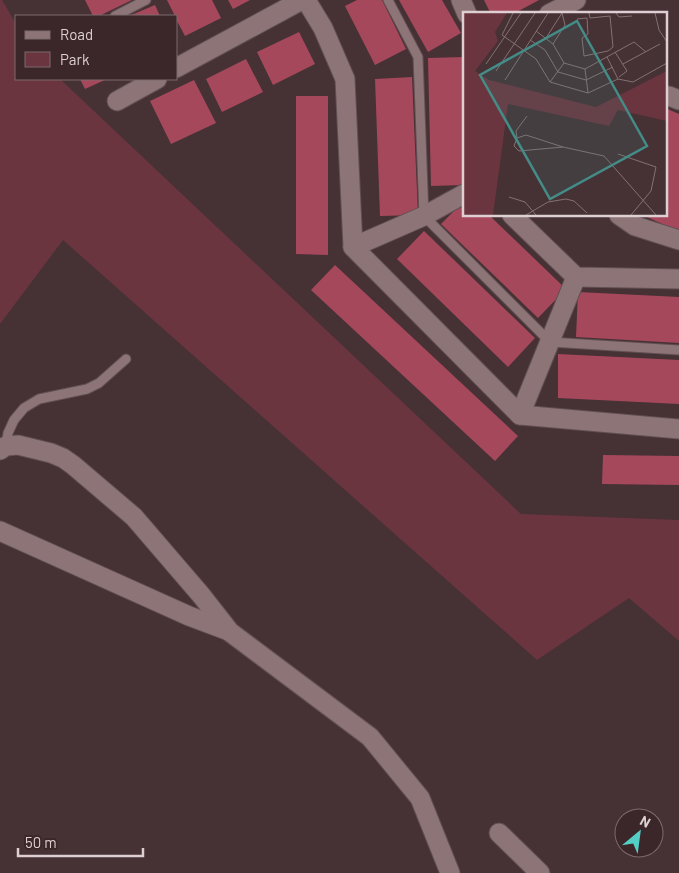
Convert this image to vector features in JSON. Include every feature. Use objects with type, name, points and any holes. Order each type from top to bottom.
[{"type":"street","points":[[178,67],[302,0]]},
{"type":"street","points":[[306,0],[323,28],[345,79],[353,247],[520,415],[679,429]]},
{"type":"street","points":[[461,0],[466,12]]},
{"type":"street","points":[[553,12],[576,0]]},
{"type":"street","points":[[117,100],[155,80]]},
{"type":"street","points":[[666,96],[679,100]]},
{"type":"street","points":[[353,247],[424,216],[463,195]]},
{"type":"street","points":[[513,216],[576,277],[679,279]]},
{"type":"street","points":[[620,216],[635,226],[679,240]]},
{"type":"street","points":[[520,415],[576,277]]},
{"type":"street","points":[[3,448],[18,445],[63,458],[73,465],[134,518],[201,595],[230,632],[370,737],[420,798],[450,873]]},
{"type":"street","points":[[0,530],[189,616],[230,632]]},
{"type":"street","points":[[499,833],[540,873]]},
{"type":"lane","points":[[118,15],[146,0]]},
{"type":"lane","points":[[388,0],[418,57],[424,216],[550,342],[679,350]]},
{"type":"lane","points":[[3,448],[14,420],[24,408],[39,399],[87,389],[99,383],[126,359]]},
{"type":"green space","points":[[0,0],[2,0],[15,22],[15,80],[61,80],[521,514],[679,520],[679,641],[629,598],[537,660],[63,240],[0,324]]},
{"type":"building","points":[[85,0],[132,0],[101,15],[92,15]]},
{"type":"building","points":[[167,0],[212,0],[221,18],[185,36],[178,23],[178,15],[174,15]]},
{"type":"building","points":[[228,0],[250,0],[233,9]]},
{"type":"building","points":[[357,0],[382,0],[406,49],[375,65],[345,6]]},
{"type":"building","points":[[399,0],[442,0],[461,33],[428,52]]},
{"type":"building","points":[[484,0],[539,0],[517,12],[490,12]]},
{"type":"building","points":[[155,5],[160,15],[131,15]]},
{"type":"building","points":[[299,32],[315,64],[273,85],[257,52]]},
{"type":"building","points":[[463,57],[463,185],[431,186],[428,58]]},
{"type":"building","points":[[246,59],[263,92],[222,112],[206,79]]},
{"type":"building","points":[[412,77],[418,215],[380,216],[375,79]]},
{"type":"building","points":[[80,80],[105,80],[85,89]]},
{"type":"building","points":[[194,80],[216,123],[171,144],[150,101]]},
{"type":"building","points":[[296,96],[328,96],[328,255],[296,254]]},
{"type":"building","points":[[666,108],[679,114],[679,232],[645,216],[666,216]]},
{"type":"building","points":[[463,202],[463,216],[490,216],[566,289],[538,318],[441,224]]},
{"type":"building","points":[[424,231],[535,338],[508,367],[397,259]]},
{"type":"building","points":[[335,265],[518,436],[495,461],[311,290]]},
{"type":"building","points":[[578,292],[679,297],[679,343],[576,337]]},
{"type":"building","points":[[558,354],[679,360],[679,404],[558,398]]},
{"type":"building","points":[[603,455],[679,456],[679,485],[602,484]]}]
